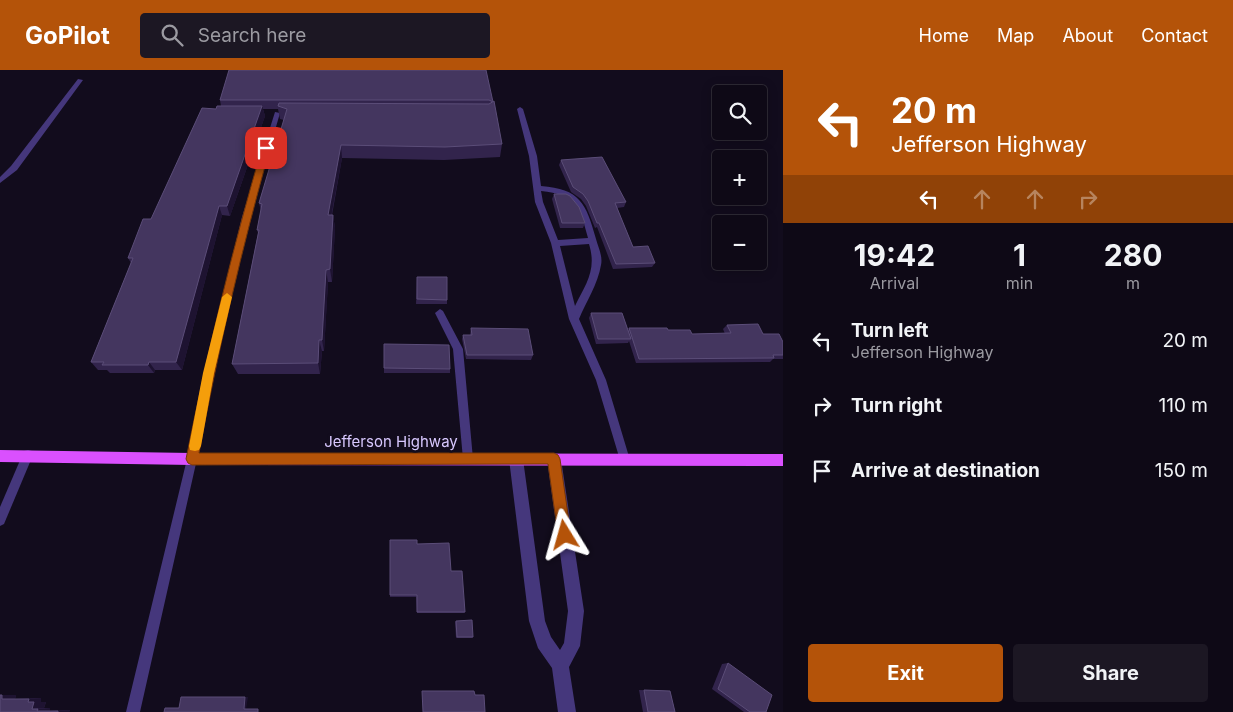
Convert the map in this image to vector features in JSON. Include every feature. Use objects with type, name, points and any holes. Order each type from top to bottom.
[{"type":"main road","name":"Jefferson Highway","points":[[0,456],[192,459],[783,460]]},
{"type":"street","points":[[516,459],[537,621],[544,642],[560,665],[567,712]]},
{"type":"street","points":[[554,459],[576,612],[572,646],[560,665]]},
{"type":"lane","points":[[0,180],[14,168],[80,80]]},
{"type":"lane","points":[[520,109],[533,156],[539,202],[555,243],[574,319],[601,380],[624,460]]},
{"type":"lane","points":[[133,712],[192,459],[209,373],[242,236],[277,113]]},
{"type":"lane","points":[[537,188],[556,189],[567,192],[580,201],[586,214],[598,263],[574,319]]},
{"type":"lane","points":[[555,243],[592,241]]},
{"type":"lane","points":[[440,313],[458,349],[468,459]]},
{"type":"lane","points":[[0,520],[28,456]]},
{"type":"building","points":[[229,70],[486,70],[493,102],[489,100],[220,100]]},
{"type":"building","points":[[494,101],[502,144],[445,147],[341,145],[328,215],[333,215],[330,269],[326,270],[322,340],[319,340],[318,363],[232,364],[259,230],[257,230],[262,204],[259,203],[287,109],[278,106],[279,103],[489,104]]},
{"type":"building","points":[[217,106],[262,106],[227,206],[219,206],[176,362],[149,362],[148,365],[102,365],[104,362],[91,362],[133,258],[128,258],[143,219],[151,219],[202,108],[216,109]]},
{"type":"building","points":[[602,157],[626,202],[615,203],[633,247],[648,246],[655,263],[616,264],[588,201],[583,194],[573,187],[561,160]]},
{"type":"building","points":[[554,194],[570,196],[579,207],[585,223],[562,223]]},
{"type":"building","points":[[417,277],[447,277],[447,300],[417,299]]},
{"type":"building","points":[[591,313],[622,313],[631,339],[598,339]]},
{"type":"building","points":[[758,324],[763,334],[779,334],[783,342],[783,355],[773,355],[774,358],[639,359],[629,328],[690,330],[692,334],[731,333],[727,325]]},
{"type":"building","points":[[471,328],[528,329],[533,355],[467,355],[463,335],[472,335]]},
{"type":"building","points":[[384,344],[449,345],[450,369],[384,368]]},
{"type":"building","points":[[390,540],[417,540],[417,544],[449,543],[451,571],[462,571],[465,612],[417,612],[417,595],[390,595]]},
{"type":"building","points":[[472,620],[473,637],[457,637],[456,621]]},
{"type":"building","points":[[728,663],[772,695],[766,712],[750,712],[718,689]]},
{"type":"building","points":[[644,690],[670,691],[675,712],[648,712]]},
{"type":"building","points":[[422,691],[474,691],[475,695],[484,695],[485,712],[423,712]]},
{"type":"building","points":[[0,695],[2,695],[2,699],[29,699],[28,702],[34,702],[32,709],[38,709],[37,711],[58,712],[0,712]]},
{"type":"building","points":[[181,697],[245,697],[244,709],[258,709],[258,712],[164,712],[165,708],[179,708]]},
{"type":"slow traffic","points":[[195,446],[209,373],[227,297]]},
{"type":"route","points":[[266,148],[246,217],[209,373],[192,459],[554,459],[565,535]]}]
